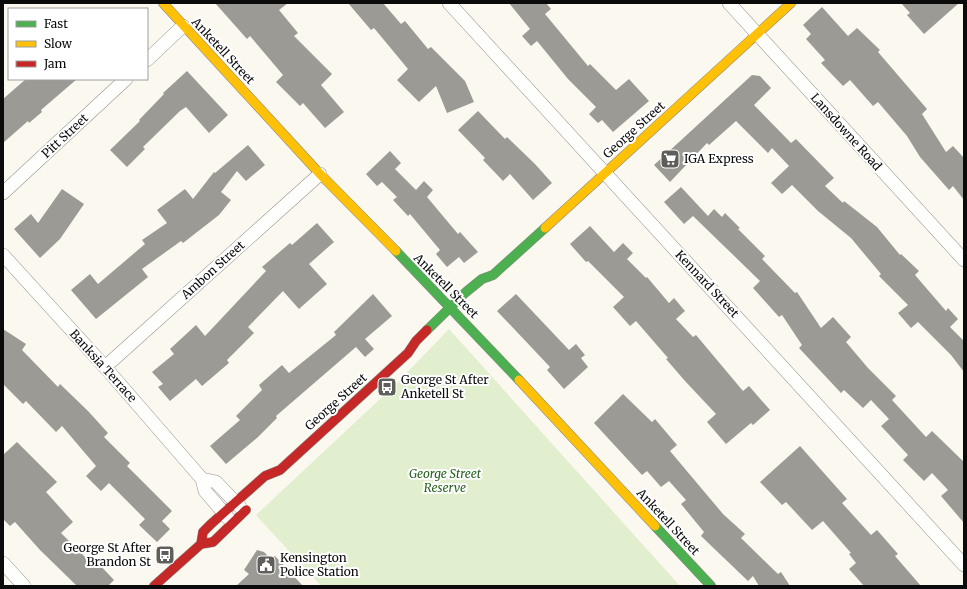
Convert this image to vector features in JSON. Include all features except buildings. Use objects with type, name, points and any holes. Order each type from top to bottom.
[{"type":"main road","name":"Anketell Street","points":[[163,3],[320,174],[450,308],[461,314],[711,586]]},
{"type":"main road","name":"George Street","points":[[154,586],[201,544],[213,542],[232,523],[240,507],[265,476],[280,470],[408,353],[416,341],[450,308],[482,279],[493,274],[791,3]]},
{"type":"main road","points":[[490,288],[493,274]]},
{"type":"main road","points":[[449,324],[461,314]]},
{"type":"main road","points":[[408,353],[422,350]]},
{"type":"main road","name":"George Street","points":[[276,482],[280,470]]},
{"type":"main road","name":"George Street","points":[[201,544],[203,532],[224,513],[255,502]]},
{"type":"street","name":"Kennard Street","points":[[449,3],[964,564]]},
{"type":"street","name":"Lansdowne Road","points":[[729,3],[964,260]]},
{"type":"street","points":[[148,59],[183,26]]},
{"type":"street","name":"Pitt Street","points":[[3,193],[125,80]]},
{"type":"street","name":"Ambon Street","points":[[105,367],[320,174]]},
{"type":"street","name":"Banksia Terrace","points":[[3,255],[105,367],[202,478],[205,491],[232,523]]},
{"type":"street","name":"Banksia Terrace","points":[[202,478],[216,482],[240,507]]},
{"type":"street","points":[[3,563],[24,586]]},
{"type":"green space","name":"George Street Reserve","points":[[449,329],[680,586],[321,586],[256,515],[395,385]]},
{"type":"traffic: fast","points":[[427,330],[466,292],[482,279],[493,275],[545,228]]},
{"type":"traffic: fast","points":[[396,251],[519,380]]},
{"type":"traffic: fast","points":[[655,526],[711,586]]},
{"type":"traffic: slow","points":[[163,3],[320,174],[396,251]]},
{"type":"traffic: slow","points":[[545,228],[791,3]]},
{"type":"traffic: slow","points":[[519,380],[655,526]]},
{"type":"traffic: jam","points":[[201,544],[203,532],[211,524],[265,476],[280,470],[408,353],[416,341],[427,330]]},
{"type":"traffic: jam","points":[[154,586],[201,544],[213,542],[246,510]]},
{"type":"place","name":"IGA Express","points":[[670,159]]},
{"type":"place","name":"George St After Anketell St","points":[[387,387]]},
{"type":"place","name":"George St After Brandon St","points":[[165,555]]},
{"type":"place","name":"Kensington Police Station","points":[[266,565]]}]
